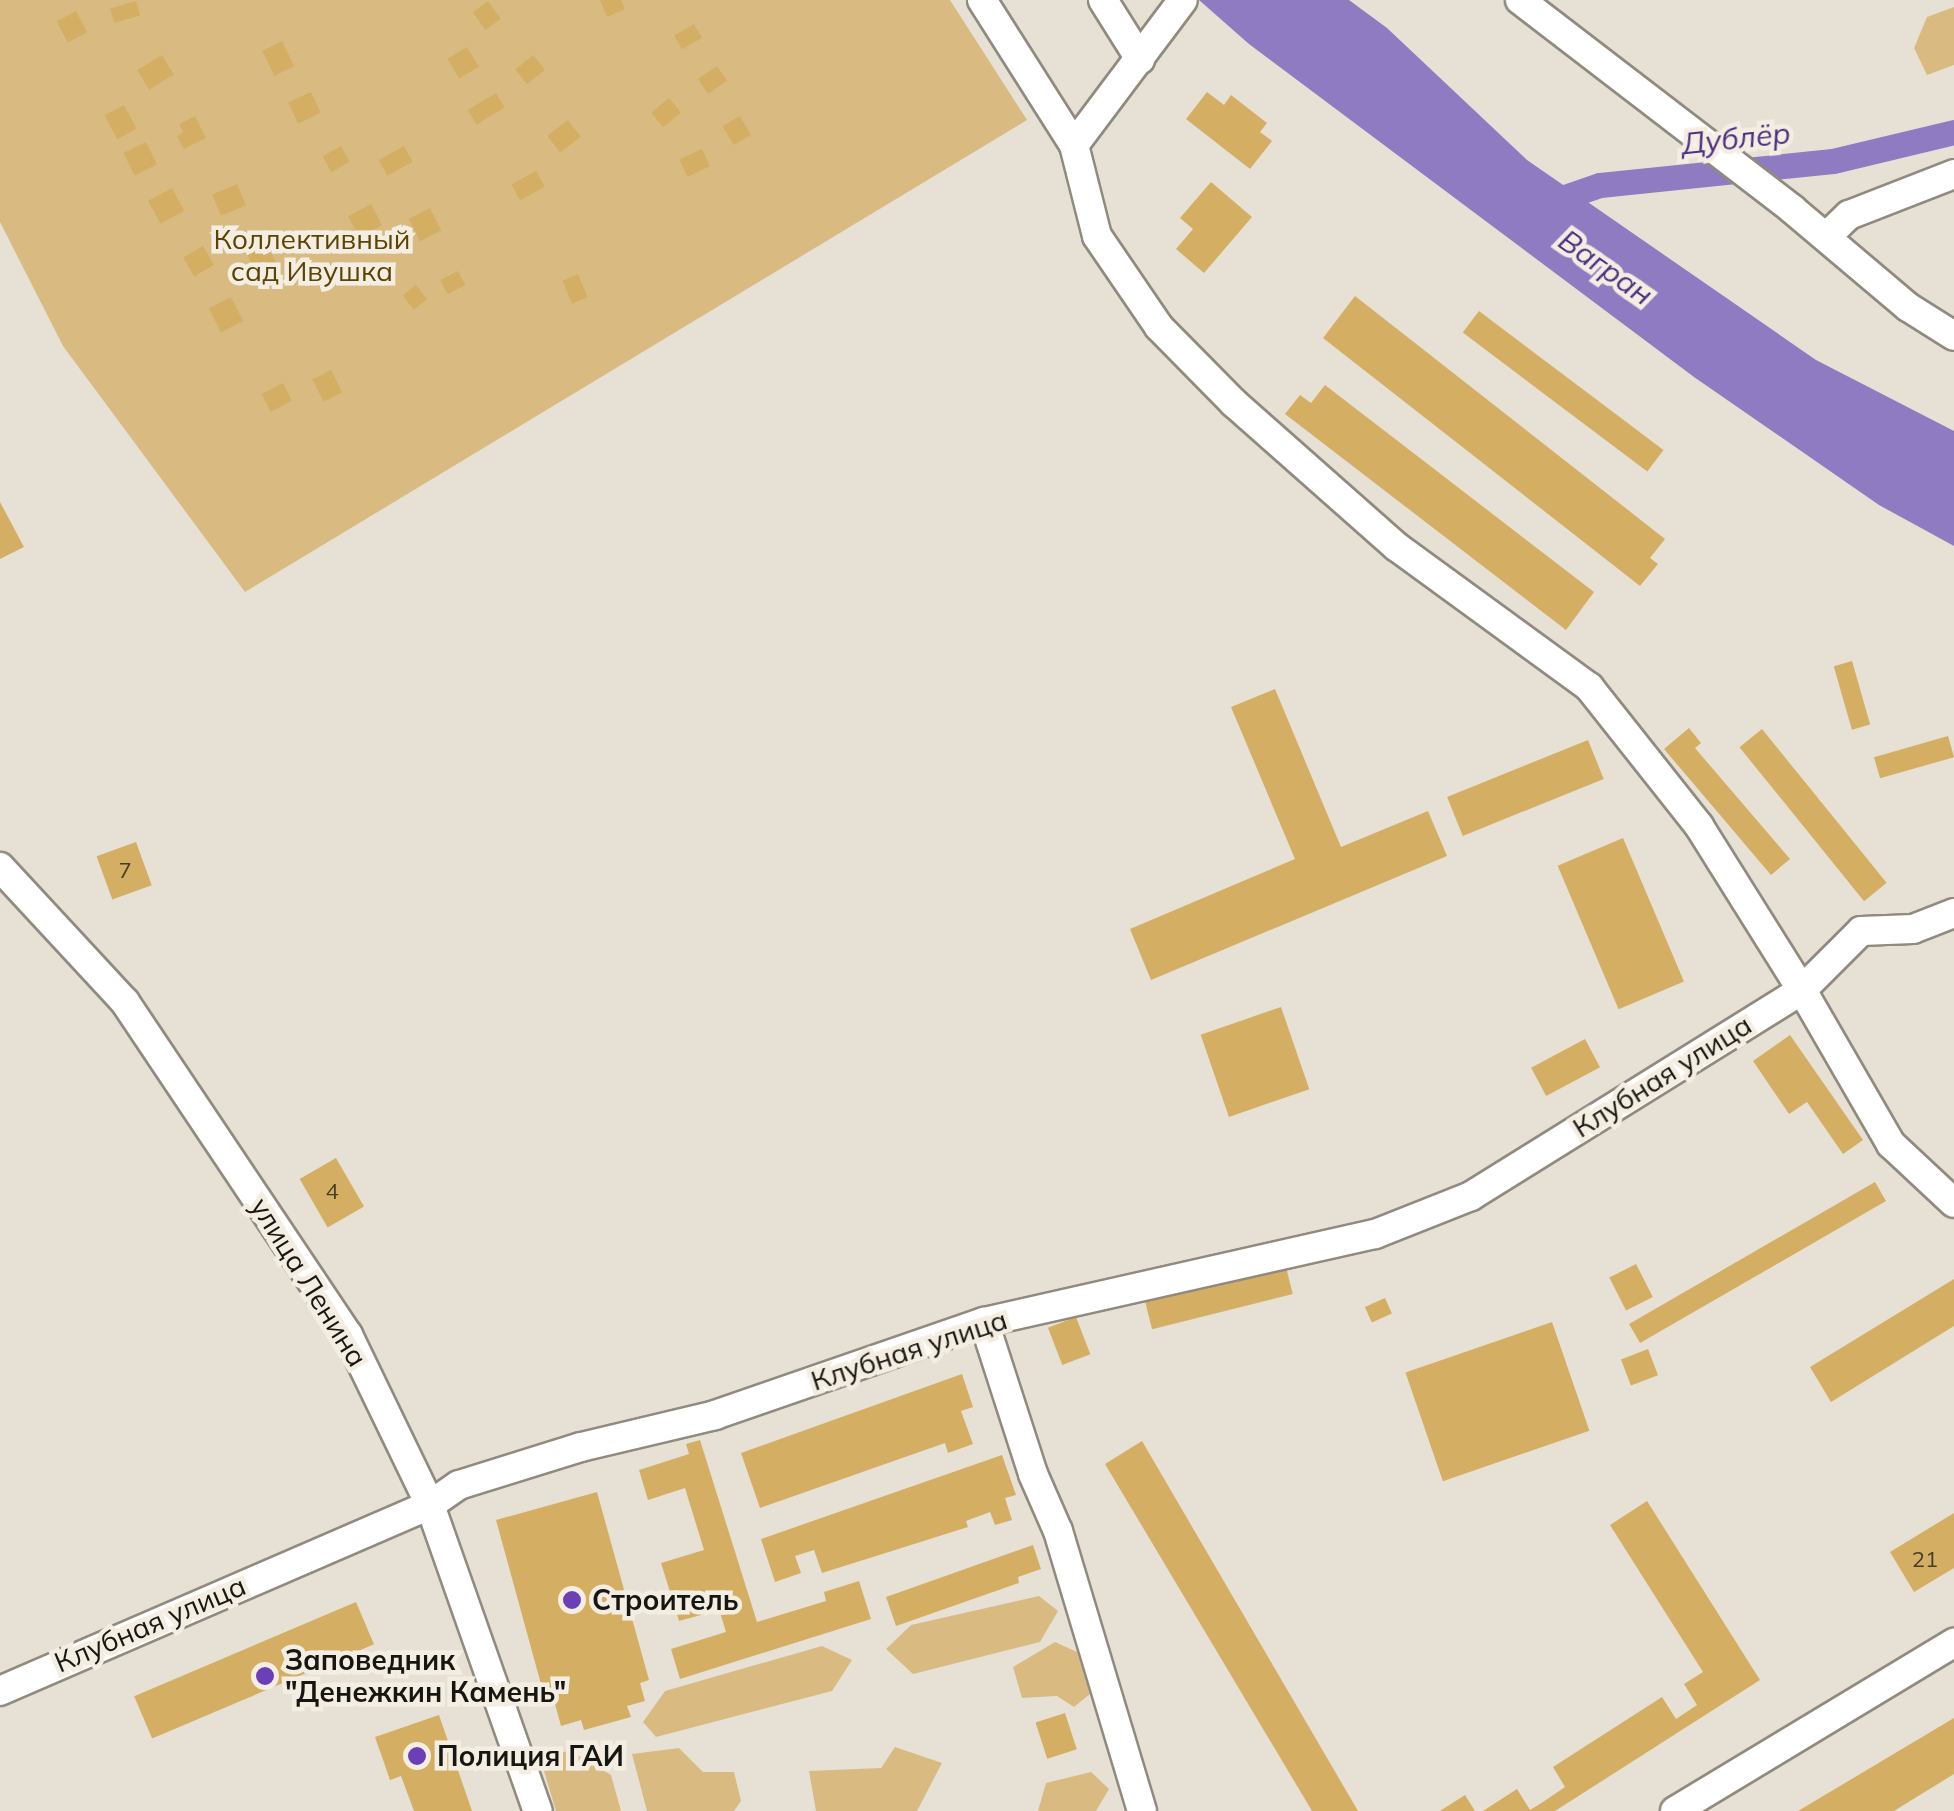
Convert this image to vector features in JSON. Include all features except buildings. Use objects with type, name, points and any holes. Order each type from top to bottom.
[{"type":"street","points":[[982,0],[1074,145],[1097,236],[1159,327],[1234,403],[1397,547],[1589,687],[1699,826],[1802,990],[1891,1144],[1954,1203]]},
{"type":"street","points":[[1103,0],[1140,58]]},
{"type":"street","points":[[1074,145],[1182,0]]},
{"type":"street","points":[[1520,0],[1792,209],[1908,308],[1954,336]]},
{"type":"street","points":[[1826,237],[1848,215],[1954,174]]},
{"type":"street","name":"улица Ленина","points":[[0,867],[124,1002],[348,1335],[430,1505],[538,1811]]},
{"type":"street","name":"Клубная улица","points":[[0,1691],[430,1505],[459,1486],[581,1447],[715,1415],[984,1322],[1375,1234],[1471,1196],[1802,990],[1861,931],[1913,929],[1954,914]]},
{"type":"street","points":[[984,1322],[1033,1474],[1058,1531],[1142,1811]]},
{"type":"street","points":[[1676,1811],[1954,1643]]},
{"type":"green space","name":"Коллективный сад Ивушка","points":[[0,0],[950,0],[1027,120],[245,592],[63,346],[0,222]]},
{"type":"green space","points":[[1954,7],[1954,65],[1927,75],[1914,48],[1927,17]]},
{"type":"green space","points":[[1039,1596],[1058,1611],[1040,1642],[913,1674],[886,1649],[911,1625]]},
{"type":"green space","points":[[1055,1642],[1077,1652],[1090,1694],[1074,1707],[1057,1696],[1022,1698],[1013,1667]]},
{"type":"green space","points":[[822,1646],[852,1660],[832,1691],[656,1737],[643,1722],[665,1691]]},
{"type":"green space","points":[[895,1747],[942,1763],[917,1811],[816,1811],[809,1771],[881,1768]]},
{"type":"green space","points":[[679,1748],[703,1772],[734,1772],[741,1801],[734,1811],[647,1811],[632,1754]]},
{"type":"green space","points":[[569,1750],[611,1775],[621,1811],[556,1811],[541,1761]]},
{"type":"green space","points":[[1091,1772],[1109,1789],[1096,1811],[1038,1811],[1046,1783]]},
{"type":"water","name":"Вагран","points":[[1199,0],[1349,0],[1387,28],[1527,160],[1816,360],[1954,431],[1954,546],[1879,505],[1694,377],[1249,44]]},
{"type":"waterway","name":"Дублёр","points":[[1547,203],[1600,185],[1833,161],[1954,132]]},
{"type":"place","name":"Строитель","points":[[572,1600]]},
{"type":"place","name":"Заповедник \"Денежкин Камень\"","points":[[265,1676]]},
{"type":"place","name":"Полиция ГАИ","points":[[417,1756]]}]
